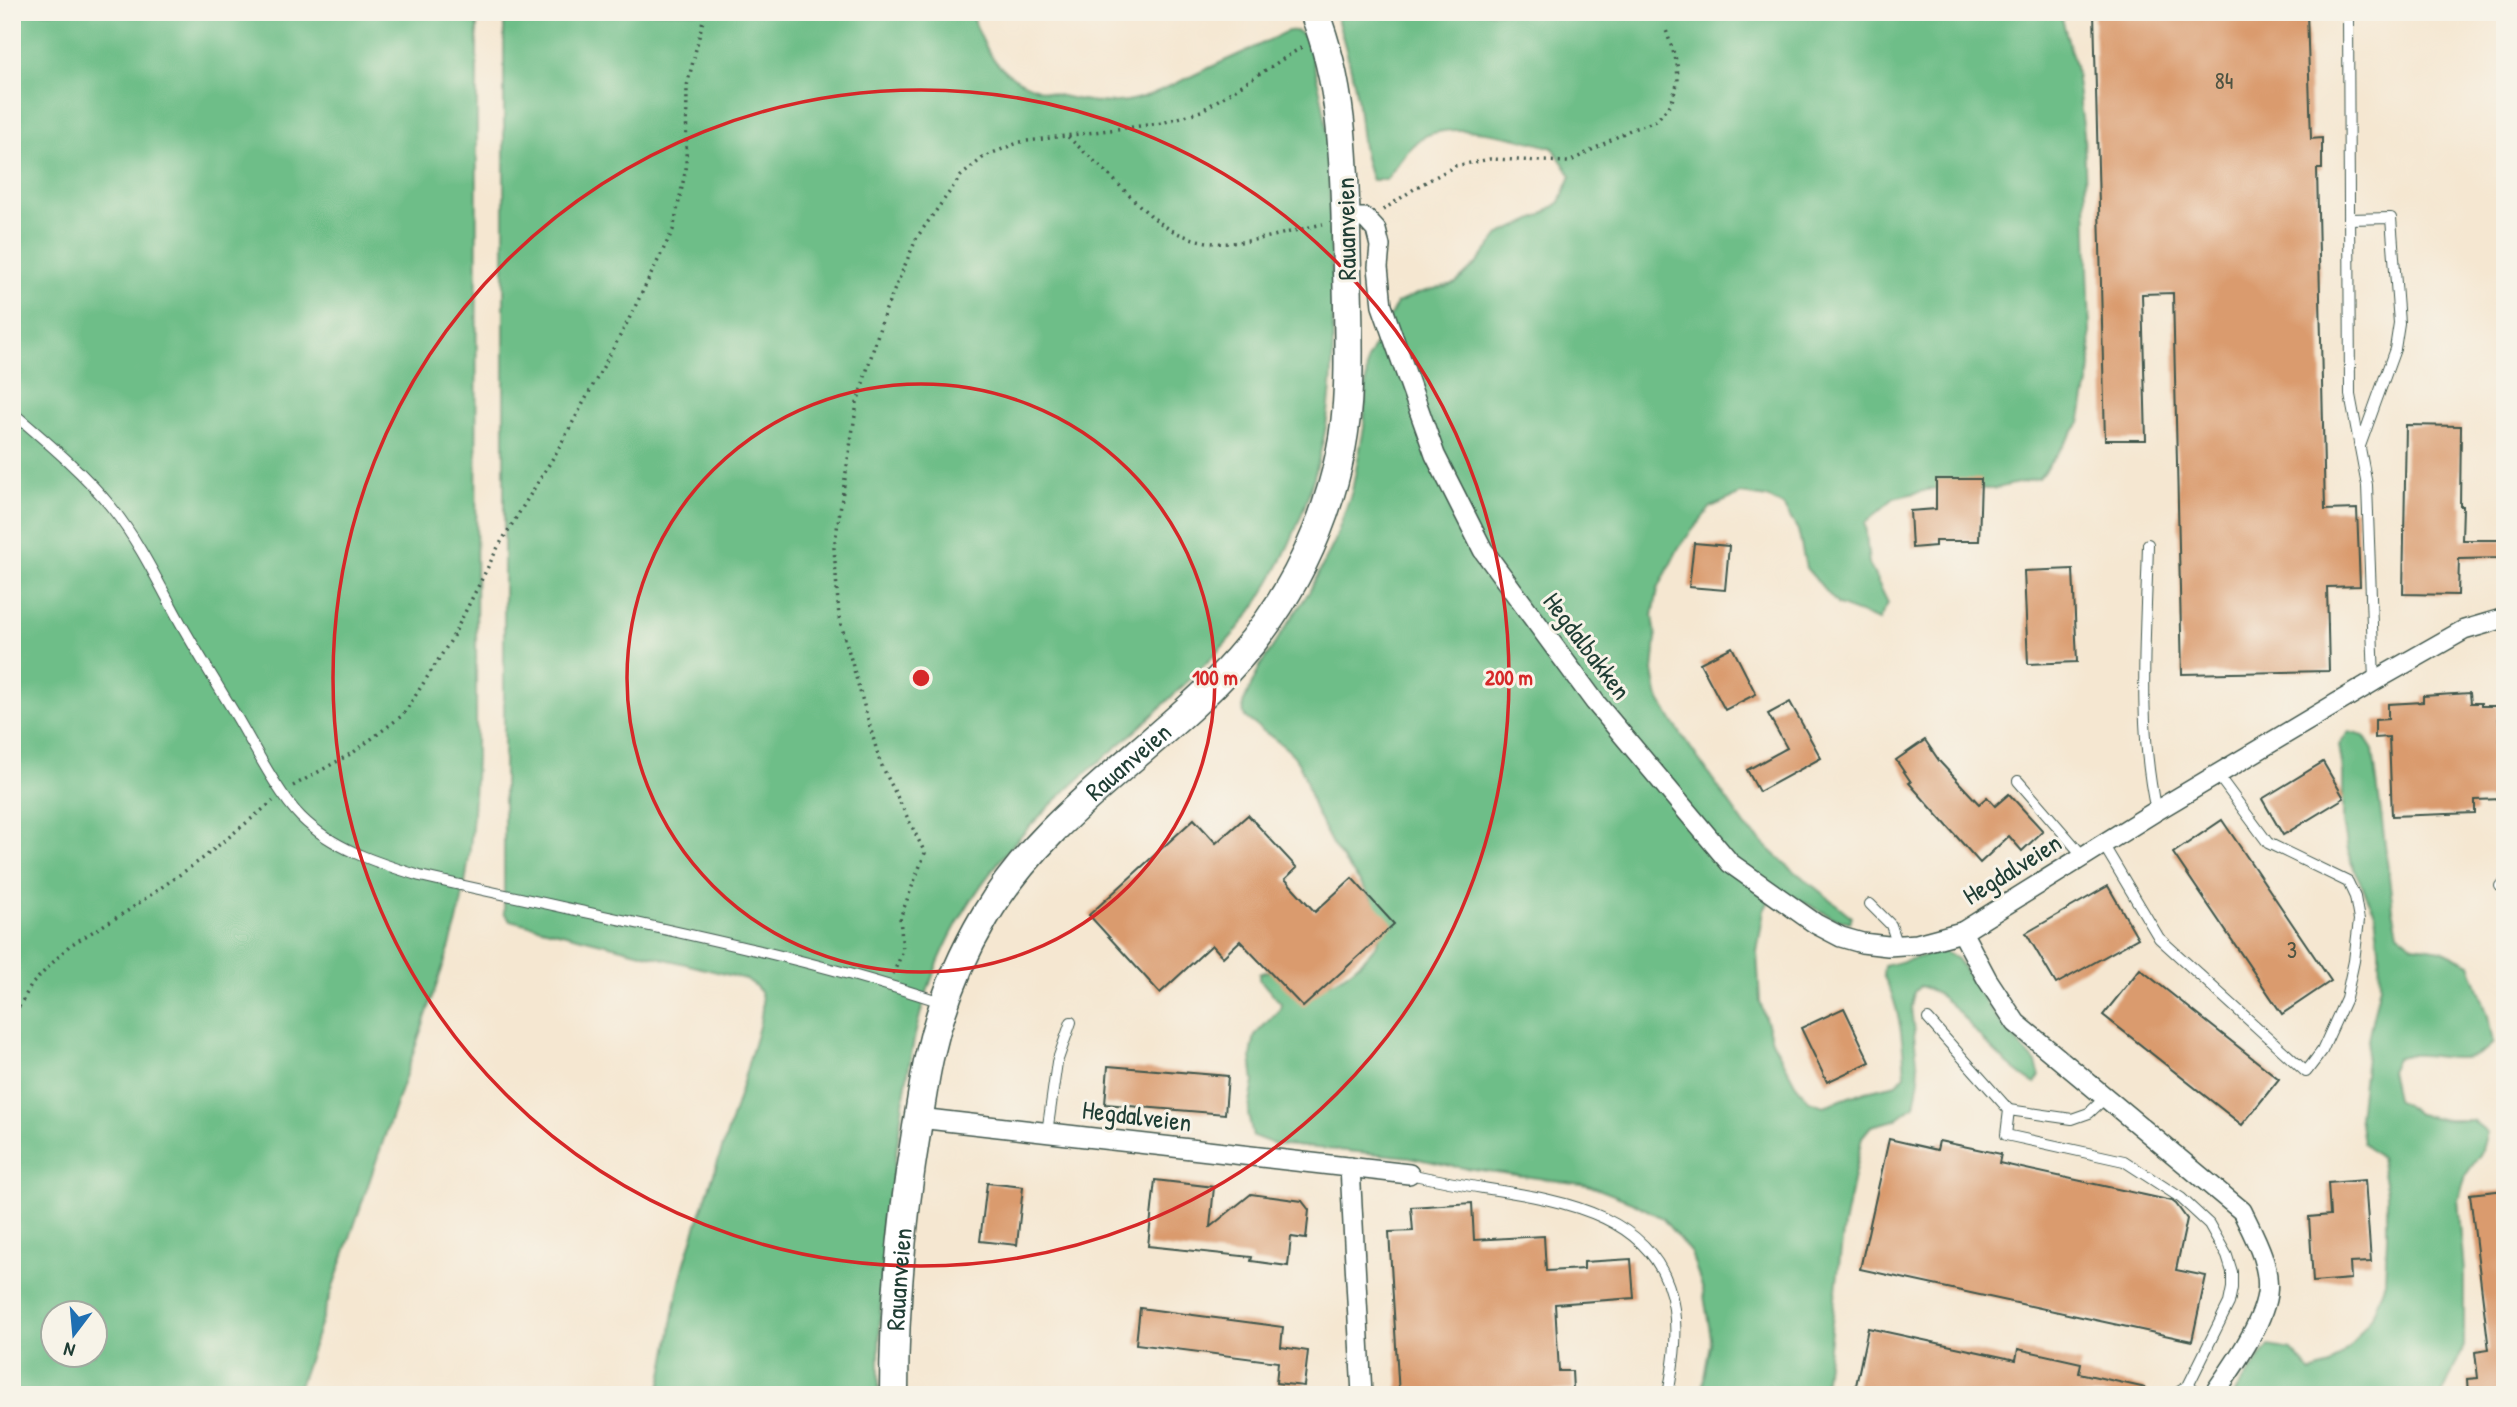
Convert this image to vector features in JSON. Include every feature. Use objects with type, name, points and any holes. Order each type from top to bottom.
[{"type":"main road","name":"Rauanveien","points":[[894,1395],[898,1262],[919,1118],[929,1059],[945,1003],[961,961],[977,929],[1024,860],[1048,834],[1236,662],[1271,616],[1307,555],[1332,486],[1344,429],[1348,387],[1355,218],[1332,70],[1318,24]]},
{"type":"street","name":"Hegdalbakken","points":[[1355,218],[1376,230],[1380,246],[1378,267],[1382,306],[1434,455],[1483,550],[1587,692],[1730,863],[1816,924],[1841,937],[1863,943],[1898,946],[1917,944],[1962,932]]},
{"type":"street","name":"Hegdalveien","points":[[2213,1395],[2256,1324],[2267,1293],[2266,1269],[2257,1241],[2242,1211],[2016,1023],[1987,979],[1962,932],[2156,811],[2374,681],[2465,630],[2505,618]]},
{"type":"street","name":"Hegdalveien","points":[[919,1118],[1409,1174]]},
{"type":"street","points":[[1350,1167],[1362,1395]]},
{"type":"lane","points":[[2348,12],[2350,395],[2367,485],[2374,681]]},
{"type":"lane","points":[[2349,219],[2391,218],[2399,323],[2395,349],[2360,446]]},
{"type":"lane","points":[[12,412],[56,449],[112,508],[140,548],[182,626],[283,792],[300,816],[349,851],[419,876],[710,940],[888,985],[945,1003]]},
{"type":"lane","points":[[2148,544],[2144,727],[2148,775],[2156,811]]},
{"type":"lane","points":[[2103,844],[2159,938],[2306,1072],[2322,1051],[2347,998],[2358,920],[2355,897],[2347,882],[2267,844],[2217,774]]},
{"type":"lane","points":[[2018,781],[2083,856]]},
{"type":"lane","points":[[1870,904],[1891,925],[1898,946]]},
{"type":"lane","points":[[1928,1019],[2010,1110],[2072,1119],[2089,1113],[2105,1098]]},
{"type":"lane","points":[[1047,1133],[1057,1062],[1071,1022]]},
{"type":"lane","points":[[2010,1110],[2006,1135],[2124,1161],[2181,1198],[2209,1224],[2227,1256],[2232,1272],[2229,1303],[2188,1386],[2174,1395]]},
{"type":"lane","points":[[1409,1174],[1554,1199],[1598,1214],[1642,1243],[1667,1281],[1674,1310],[1675,1353],[1668,1395]]},
{"type":"lane","points":[[2188,1386],[2203,1395]]},
{"type":"path","points":[[12,1019],[32,984],[69,946],[128,910],[202,859],[283,792],[354,752],[403,715],[451,640],[498,547],[556,453],[620,337],[673,230],[686,168],[687,86],[705,12]]},
{"type":"path","points":[[888,985],[903,951],[900,918],[925,853],[880,762],[839,617],[834,548],[857,403],[884,314],[917,237],[961,176],[985,156],[1020,142],[1162,123],[1201,111],[1318,24]]},
{"type":"path","points":[[1068,137],[1112,177],[1145,213],[1179,234],[1209,243],[1251,240],[1386,209],[1417,187],[1455,166],[1490,159],[1569,162],[1630,130],[1656,121],[1671,104],[1678,81],[1677,63],[1666,30]]},
{"type":"green space","points":[[12,12],[477,12],[476,758],[466,876],[450,946],[296,1395],[12,1395]]},
{"type":"green space","points":[[504,12],[971,12],[991,56],[1009,75],[1053,94],[1099,102],[1127,101],[1152,94],[1287,31],[1296,31],[1307,40],[1326,124],[1333,323],[1327,421],[1312,485],[1280,562],[1260,598],[1239,627],[1153,715],[1073,784],[1025,832],[982,884],[944,949],[917,1028],[902,1110],[883,1267],[879,1395],[658,1395],[681,1276],[757,1034],[762,1008],[761,994],[754,984],[745,979],[510,920],[504,913]]},
{"type":"green space","points":[[1335,12],[2060,12],[2075,65],[2084,133],[2091,368],[2080,423],[2039,478],[1993,489],[1936,488],[1894,498],[1865,523],[1869,564],[1888,603],[1879,620],[1838,605],[1806,568],[1798,530],[1783,506],[1768,498],[1741,494],[1711,507],[1679,547],[1658,589],[1653,615],[1656,638],[1653,671],[1657,695],[1674,724],[1746,827],[1782,861],[1852,917],[1850,922],[1834,918],[1792,896],[1771,898],[1764,910],[1757,952],[1760,1001],[1772,1040],[1795,1083],[1809,1101],[1824,1106],[1866,1091],[1897,1084],[1905,1075],[1903,1049],[1897,1011],[1883,975],[1884,966],[1943,951],[1957,959],[1997,1019],[2036,1063],[2040,1076],[2035,1084],[2015,1070],[1940,996],[1920,986],[1914,992],[1911,1007],[1919,1079],[1914,1106],[1895,1120],[1871,1126],[1862,1137],[1844,1225],[1823,1395],[1701,1395],[1711,1338],[1703,1290],[1691,1253],[1662,1218],[1634,1203],[1588,1185],[1451,1166],[1410,1157],[1274,1144],[1253,1136],[1248,1114],[1254,1082],[1251,1056],[1255,1035],[1280,1009],[1281,1003],[1259,979],[1259,974],[1278,972],[1308,982],[1329,983],[1346,974],[1365,958],[1380,938],[1381,931],[1377,909],[1371,897],[1338,853],[1321,823],[1298,762],[1284,746],[1244,716],[1243,704],[1260,666],[1309,592],[1334,543],[1352,491],[1364,428],[1367,360],[1397,303],[1419,293],[1456,283],[1477,263],[1500,234],[1539,217],[1560,202],[1571,176],[1553,148],[1489,133],[1455,130],[1420,139],[1386,180],[1372,180],[1363,150],[1353,76]]},
{"type":"green space","points":[[2349,732],[2364,736],[2373,750],[2398,933],[2414,946],[2442,950],[2470,964],[2488,1016],[2493,1043],[2482,1052],[2459,1058],[2409,1055],[2396,1058],[2390,1071],[2396,1099],[2418,1114],[2447,1120],[2472,1120],[2487,1132],[2481,1153],[2467,1173],[2458,1199],[2464,1272],[2464,1346],[2442,1395],[2233,1395],[2269,1346],[2291,1350],[2311,1372],[2330,1366],[2351,1345],[2372,1316],[2385,1281],[2387,1192],[2380,1158],[2363,1143],[2359,1117],[2368,1039],[2380,985],[2379,948],[2375,913],[2350,860],[2343,823],[2343,770],[2339,745]]},
{"type":"building","points":[[2094,12],[2307,12],[2311,139],[2322,138],[2322,169],[2317,169],[2325,510],[2357,509],[2360,586],[2327,587],[2329,671],[2182,674],[2173,293],[2142,294],[2146,440],[2105,440]]},
{"type":"building","points":[[2406,425],[2461,426],[2462,540],[2503,540],[2503,558],[2459,559],[2458,595],[2403,594]]},
{"type":"building","points":[[1936,479],[1981,479],[1979,541],[1935,541],[1935,546],[1912,548],[1910,511],[1936,509]]},
{"type":"building","points":[[1694,543],[1729,546],[1725,590],[1689,587]]},
{"type":"building","points":[[2073,569],[2077,662],[2028,664],[2024,571]]},
{"type":"building","points":[[1732,647],[1756,694],[1725,710],[1700,663]]},
{"type":"building","points":[[2470,693],[2471,703],[2498,706],[2503,799],[2475,800],[2475,813],[2392,816],[2389,737],[2375,738],[2375,720],[2388,719],[2388,704],[2423,702],[2423,696]]},
{"type":"building","points":[[1790,702],[1821,758],[1759,792],[1747,770],[1787,748],[1768,714]]},
{"type":"building","points":[[1925,740],[1940,762],[1979,804],[1987,797],[1995,806],[2009,794],[2043,831],[2022,851],[2009,836],[1980,863],[1909,783],[1911,782],[1896,760]]},
{"type":"building","points":[[2323,762],[2344,798],[2283,835],[2262,799]]},
{"type":"building","points":[[1248,815],[1297,868],[1285,879],[1315,912],[1352,878],[1394,924],[1303,1007],[1240,941],[1223,957],[1212,945],[1160,993],[1089,915],[1194,819],[1216,843]]},
{"type":"building","points":[[2222,820],[2331,981],[2282,1014],[2173,853]]},
{"type":"building","points":[[2108,886],[2138,938],[2056,984],[2026,933]]},
{"type":"building","points":[[2140,969],[2279,1079],[2242,1125],[2103,1015]]},
{"type":"building","points":[[1844,1008],[1870,1062],[1827,1082],[1801,1028]]},
{"type":"building","points":[[1108,1066],[1228,1076],[1225,1114],[1105,1104]]},
{"type":"building","points":[[1889,1139],[1937,1150],[1939,1141],[2001,1154],[1999,1163],[2172,1201],[2187,1219],[2176,1270],[2206,1276],[2192,1341],[1860,1269]]},
{"type":"building","points":[[1155,1180],[1214,1187],[1210,1227],[1251,1194],[1302,1201],[1309,1210],[1306,1239],[1291,1237],[1288,1266],[1251,1261],[1252,1257],[1148,1246]]},
{"type":"building","points":[[2365,1180],[2371,1262],[2350,1263],[2351,1279],[2313,1282],[2309,1217],[2330,1215],[2328,1183]]},
{"type":"building","points":[[987,1183],[1023,1187],[1017,1245],[980,1241]]},
{"type":"building","points":[[2505,1190],[2505,1395],[2468,1395],[2467,1379],[2478,1378],[2475,1352],[2489,1350],[2470,1194]]},
{"type":"building","points":[[1472,1203],[1474,1240],[1544,1236],[1546,1271],[1584,1269],[1584,1262],[1631,1259],[1634,1298],[1555,1304],[1559,1371],[1572,1371],[1573,1390],[1552,1391],[1552,1395],[1399,1395],[1389,1232],[1413,1231],[1411,1207]]},
{"type":"building","points":[[1140,1308],[1283,1327],[1281,1347],[1308,1351],[1304,1386],[1276,1383],[1278,1362],[1136,1344]]},
{"type":"building","points":[[1868,1328],[2016,1360],[2018,1349],[2081,1363],[2079,1373],[2146,1388],[2145,1395],[1854,1395]]}]
